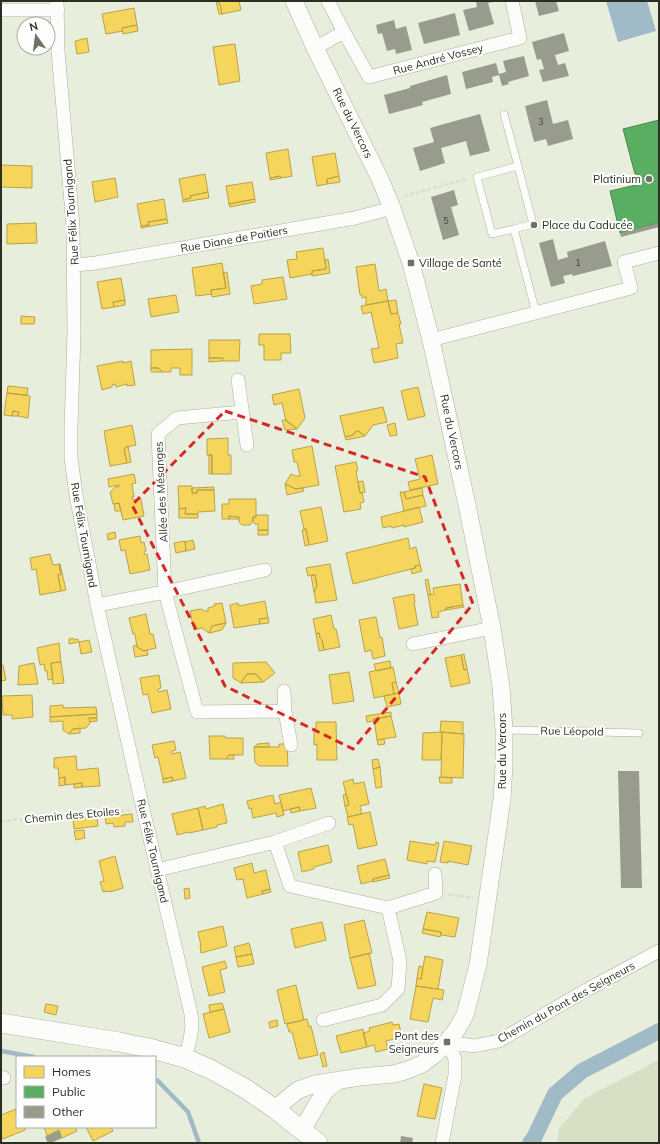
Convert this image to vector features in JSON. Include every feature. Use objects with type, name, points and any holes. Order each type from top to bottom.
[{"type":"main road","points":[[1,1023],[119,1042],[149,1048],[185,1058],[212,1070],[246,1089],[275,1109],[318,1143]]},
{"type":"street","name":"Rue du Vercors","points":[[275,1109],[298,1090],[315,1084],[394,1074],[408,1070],[422,1064],[447,1042],[465,1015],[478,965],[502,799],[504,766],[504,730],[501,687],[492,628],[468,505],[431,340],[411,263],[391,204],[368,154],[315,48],[294,1]]},
{"type":"street","points":[[315,48],[344,32],[328,1]]},
{"type":"street","name":"Rue André Vossey","points":[[344,32],[370,77],[520,38],[512,1]]},
{"type":"street","points":[[1,10],[58,6]]},
{"type":"street","name":"Rue Félix Tournigand","points":[[58,6],[58,51],[73,226],[74,334],[71,458],[76,495],[97,605],[191,1014],[192,1026],[185,1058]]},
{"type":"street","name":"Rue Diane de Poitiers","points":[[74,265],[104,262],[355,218],[391,204]]},
{"type":"street","points":[[431,340],[536,314],[631,288],[624,262],[659,253]]},
{"type":"street","points":[[238,380],[247,445]]},
{"type":"street","name":"Allée des Mésanges","points":[[166,592],[158,434],[177,418],[242,412]]},
{"type":"street","points":[[97,605],[166,592],[265,570]]},
{"type":"street","points":[[166,592],[197,712],[285,711]]},
{"type":"street","points":[[413,644],[492,628]]},
{"type":"street","points":[[284,691],[285,711],[291,746]]},
{"type":"street","points":[[157,870],[276,842],[329,823]]},
{"type":"street","points":[[276,842],[290,886],[388,908],[436,892],[435,874]]},
{"type":"street","points":[[323,1020],[382,1005],[398,989],[400,962],[388,908]]},
{"type":"street","name":"Chemin du Pont des Seigneurs","points":[[447,1042],[474,1046],[499,1041],[659,951]]},
{"type":"street","points":[[442,1143],[455,1075],[455,1059],[447,1042]]},
{"type":"street","points":[[302,1130],[325,1091],[340,1080]]},
{"type":"lane","points":[[504,114],[518,166],[533,224],[492,234],[477,177],[518,166]]},
{"type":"lane","points":[[514,229],[536,314]]},
{"type":"lane","name":"Rue Léopold","points":[[504,730],[639,733]]},
{"type":"path","points":[[391,204],[477,177]]},
{"type":"path","name":"Chemin des Etoiles","points":[[1,821],[143,809]]},
{"type":"path","points":[[436,892],[487,900]]},
{"type":"highlighted area","points":[[225,411],[425,477],[473,604],[353,749],[225,686],[132,505]]},
{"type":"green space","points":[[659,1060],[659,1143],[557,1143],[559,1128],[585,1098]]},
{"type":"water","points":[[606,1],[647,1],[656,31],[618,42]]},
{"type":"building: Homes","points":[[216,1],[220,4],[222,14],[219,14]]},
{"type":"building: Homes","points":[[217,1],[239,1],[241,10],[222,14],[220,4]]},
{"type":"building: Homes","points":[[134,8],[137,25],[122,28],[123,31],[106,34],[102,14]]},
{"type":"building: Homes","points":[[137,25],[138,31],[123,34],[122,28]]},
{"type":"building: Homes","points":[[87,38],[89,52],[77,54],[75,41]]},
{"type":"building: Homes","points":[[235,44],[240,81],[219,85],[213,47]]},
{"type":"building: Homes","points":[[288,149],[292,176],[270,178],[266,153]]},
{"type":"building: Homes","points":[[335,153],[339,176],[327,179],[327,184],[317,186],[312,157]]},
{"type":"building: Homes","points":[[1,165],[32,166],[32,188],[1,187]]},
{"type":"building: Homes","points":[[205,174],[208,192],[190,196],[191,198],[183,200],[179,179]]},
{"type":"building: Homes","points":[[280,176],[281,178],[270,180],[270,178]]},
{"type":"building: Homes","points":[[339,176],[340,182],[327,184],[327,179]]},
{"type":"building: Homes","points":[[115,178],[118,197],[95,202],[92,182]]},
{"type":"building: Homes","points":[[252,182],[255,199],[229,204],[226,186]]},
{"type":"building: Homes","points":[[208,192],[209,198],[183,202],[183,200],[191,198],[190,196]]},
{"type":"building: Homes","points":[[164,199],[167,219],[148,222],[149,225],[141,226],[137,204]]},
{"type":"building: Homes","points":[[255,199],[255,202],[230,207],[229,204]]},
{"type":"building: Homes","points":[[167,219],[168,223],[141,228],[141,226],[149,225],[148,222]]},
{"type":"building: Homes","points":[[36,223],[37,243],[7,244],[7,224]]},
{"type":"building: Homes","points":[[323,248],[326,269],[312,271],[312,274],[290,278],[287,260],[297,259],[296,252]]},
{"type":"building: Homes","points":[[328,259],[330,273],[312,276],[312,271],[326,269],[325,260]]},
{"type":"building: Homes","points":[[222,263],[226,288],[211,290],[212,294],[196,296],[192,268]]},
{"type":"building: Homes","points":[[375,264],[379,291],[386,289],[388,301],[366,305],[366,297],[362,298],[362,295],[360,295],[356,267]]},
{"type":"building: Homes","points":[[227,272],[230,294],[212,297],[211,290],[226,288],[223,273]]},
{"type":"building: Homes","points":[[283,277],[287,299],[254,304],[251,286],[262,284],[262,280]]},
{"type":"building: Homes","points":[[121,278],[125,300],[113,302],[114,307],[102,309],[97,282]]},
{"type":"building: Homes","points":[[176,295],[179,312],[151,317],[148,299]]},
{"type":"building: Homes","points":[[125,300],[125,305],[114,307],[113,302]]},
{"type":"building: Homes","points":[[396,300],[398,313],[391,314],[388,301]]},
{"type":"building: Homes","points":[[388,301],[391,314],[398,313],[403,343],[396,344],[398,358],[374,363],[371,349],[379,348],[371,312],[363,314],[361,306]]},
{"type":"building: Homes","points":[[21,316],[35,317],[34,324],[21,324]]},
{"type":"building: Homes","points":[[259,334],[290,334],[291,353],[281,353],[281,360],[264,360],[264,345],[259,345]]},
{"type":"building: Homes","points":[[209,340],[240,340],[239,361],[222,361],[223,358],[209,358]]},
{"type":"building: Homes","points":[[192,349],[192,375],[180,375],[180,368],[171,368],[171,372],[163,372],[158,368],[151,368],[151,350]]},
{"type":"building: Homes","points":[[209,358],[223,358],[222,361],[209,362]]},
{"type":"building: Homes","points":[[123,361],[123,363],[131,361],[135,385],[127,386],[127,384],[116,387],[115,384],[112,385],[112,387],[102,390],[97,366]]},
{"type":"building: Homes","points":[[151,368],[158,368],[163,372],[151,372]]},
{"type":"building: Homes","points":[[8,386],[28,388],[27,395],[7,393]]},
{"type":"building: Homes","points":[[418,387],[425,416],[408,420],[401,391]]},
{"type":"building: Homes","points":[[299,389],[305,418],[297,429],[286,421],[282,403],[274,405],[272,395]]},
{"type":"building: Homes","points":[[7,393],[30,396],[28,418],[18,416],[19,412],[13,411],[12,416],[4,415]]},
{"type":"building: Homes","points":[[383,407],[387,422],[373,425],[365,436],[358,431],[353,435],[345,437],[340,416]]},
{"type":"building: Homes","points":[[13,411],[19,412],[18,416],[12,416]]},
{"type":"building: Homes","points":[[282,420],[286,420],[297,429],[285,430]]},
{"type":"building: Homes","points":[[395,423],[397,435],[390,436],[387,425]]},
{"type":"building: Homes","points":[[132,425],[136,445],[126,447],[124,450],[127,463],[110,466],[104,431]]},
{"type":"building: Homes","points":[[358,431],[365,436],[346,440],[345,437],[353,435]]},
{"type":"building: Homes","points":[[228,438],[228,455],[231,455],[231,474],[212,474],[212,455],[207,455],[207,439]]},
{"type":"building: Homes","points":[[128,446],[131,462],[127,463],[124,450]]},
{"type":"building: Homes","points":[[312,446],[319,485],[296,489],[285,484],[291,474],[300,476],[297,462],[294,462],[292,450]]},
{"type":"building: Homes","points":[[209,455],[212,455],[212,474],[209,474]]},
{"type":"building: Homes","points":[[432,455],[438,484],[410,490],[408,482],[420,479],[415,459]]},
{"type":"building: Homes","points":[[356,462],[360,493],[362,492],[364,502],[360,503],[361,509],[344,512],[335,466]]},
{"type":"building: Homes","points":[[134,474],[136,483],[132,484],[134,497],[132,497],[133,500],[141,499],[144,516],[123,520],[119,503],[113,504],[110,492],[115,487],[119,487],[119,485],[109,487],[108,479]]},
{"type":"building: Homes","points":[[363,481],[365,492],[360,493],[358,482]]},
{"type":"building: Homes","points":[[285,484],[296,489],[303,488],[304,491],[287,495]]},
{"type":"building: Homes","points":[[178,486],[192,486],[192,493],[197,493],[197,490],[214,490],[215,511],[198,512],[198,514],[185,514],[186,508],[179,509]]},
{"type":"building: Homes","points":[[214,487],[214,490],[197,490],[197,493],[192,493],[192,488]]},
{"type":"building: Homes","points":[[422,488],[423,495],[406,499],[404,492]]},
{"type":"building: Homes","points":[[400,492],[404,492],[406,499],[423,495],[426,506],[404,511]]},
{"type":"building: Homes","points":[[229,499],[256,499],[256,517],[253,517],[253,521],[250,525],[242,525],[239,522],[239,517],[229,516],[229,519],[222,519],[222,504],[229,504]]},
{"type":"building: Homes","points":[[119,503],[121,511],[115,511],[114,504]]},
{"type":"building: Homes","points":[[321,507],[328,541],[309,545],[300,511]]},
{"type":"building: Homes","points":[[419,507],[423,522],[404,527],[404,525],[392,528],[391,526],[383,528],[381,517]]},
{"type":"building: Homes","points":[[186,508],[185,514],[198,514],[198,518],[179,518],[179,509]]},
{"type":"building: Homes","points":[[256,515],[268,515],[268,530],[258,530],[258,524],[255,524],[253,521],[253,517],[256,517]]},
{"type":"building: Homes","points":[[229,516],[239,517],[239,519],[229,519]]},
{"type":"building: Homes","points":[[306,529],[309,545],[305,546],[302,530]]},
{"type":"building: Homes","points":[[258,530],[268,530],[268,535],[258,535]]},
{"type":"building: Homes","points":[[115,532],[116,538],[108,540],[107,534]]},
{"type":"building: Homes","points":[[140,536],[141,543],[144,542],[146,551],[144,552],[145,555],[147,554],[150,570],[130,574],[125,550],[121,551],[119,540]]},
{"type":"building: Homes","points":[[408,538],[410,549],[416,547],[420,565],[415,566],[415,568],[353,584],[346,553]]},
{"type":"building: Homes","points":[[193,540],[195,549],[186,551],[185,542]]},
{"type":"building: Homes","points":[[185,541],[186,551],[176,553],[174,543]]},
{"type":"building: Homes","points":[[50,554],[53,565],[59,564],[61,574],[58,575],[61,591],[40,595],[36,569],[32,570],[30,558]]},
{"type":"building: Homes","points":[[59,564],[66,590],[61,591],[58,575],[61,574]]},
{"type":"building: Homes","points":[[330,564],[337,600],[316,603],[314,592],[317,586],[315,575],[308,576],[306,568]]},
{"type":"building: Homes","points":[[420,565],[422,571],[412,574],[411,569]]},
{"type":"building: Homes","points":[[311,575],[315,575],[317,586],[314,592]]},
{"type":"building: Homes","points":[[428,579],[431,595],[428,595],[425,580]]},
{"type":"building: Homes","points":[[460,584],[463,605],[446,608],[446,610],[438,612],[439,617],[432,618],[428,595],[434,594],[433,588]]},
{"type":"building: Homes","points":[[414,594],[418,625],[399,629],[393,598]]},
{"type":"building: Homes","points":[[265,601],[268,618],[259,619],[260,624],[234,628],[230,605],[238,603],[239,606]]},
{"type":"building: Homes","points":[[222,603],[226,623],[212,626],[209,633],[202,628],[194,630],[190,611],[201,609],[208,611],[208,608],[215,606],[214,604]]},
{"type":"building: Homes","points":[[463,605],[464,607],[446,610],[446,608]]},
{"type":"building: Homes","points":[[146,614],[150,634],[153,634],[156,648],[144,651],[137,647],[135,634],[133,634],[129,618]]},
{"type":"building: Homes","points":[[331,615],[340,647],[324,650],[319,633],[316,634],[313,619]]},
{"type":"building: Homes","points":[[376,617],[380,638],[382,637],[385,656],[373,659],[371,650],[365,652],[359,620]]},
{"type":"building: Homes","points":[[268,618],[269,623],[260,624],[259,619]]},
{"type":"building: Homes","points":[[226,623],[222,630],[209,633],[212,626]]},
{"type":"building: Homes","points":[[319,633],[324,650],[319,651],[316,634]]},
{"type":"building: Homes","points":[[73,638],[74,640],[78,639],[79,642],[69,644],[69,639]]},
{"type":"building: Homes","points":[[89,640],[92,652],[81,654],[79,642]]},
{"type":"building: Homes","points":[[59,643],[61,662],[51,663],[53,679],[48,680],[47,671],[45,671],[44,664],[40,665],[37,648]]},
{"type":"building: Homes","points":[[137,645],[137,647],[144,651],[147,650],[148,655],[135,657],[133,646]]},
{"type":"building: Homes","points":[[464,654],[467,669],[464,670],[461,655]]},
{"type":"building: Homes","points":[[461,655],[464,670],[467,669],[470,683],[451,687],[445,658]]},
{"type":"building: Homes","points":[[390,661],[391,668],[376,671],[374,664]]},
{"type":"building: Homes","points":[[61,662],[64,683],[53,684],[51,663]]},
{"type":"building: Homes","points":[[266,662],[275,673],[263,682],[256,674],[247,674],[241,683],[233,678],[233,663]]},
{"type":"building: Homes","points":[[34,663],[38,684],[18,685],[19,666]]},
{"type":"building: Homes","points":[[3,665],[6,680],[1,681],[1,666]]},
{"type":"building: Homes","points":[[393,667],[396,682],[392,683],[394,694],[374,698],[369,672]]},
{"type":"building: Homes","points":[[349,672],[354,701],[333,704],[329,675]]},
{"type":"building: Homes","points":[[247,674],[256,674],[263,682],[241,683]]},
{"type":"building: Homes","points":[[159,675],[161,688],[158,689],[158,692],[167,690],[171,709],[152,713],[148,694],[143,695],[140,678]]},
{"type":"building: Homes","points":[[396,682],[399,693],[394,694],[392,683]]},
{"type":"building: Homes","points":[[399,693],[401,704],[387,707],[384,696]]},
{"type":"building: Homes","points":[[32,695],[33,717],[12,719],[12,715],[3,715],[2,696]]},
{"type":"building: Homes","points":[[63,705],[63,708],[96,707],[97,714],[50,717],[50,706]]},
{"type":"building: Homes","points":[[391,712],[391,716],[374,719],[374,721],[367,722],[366,716]]},
{"type":"building: Homes","points":[[97,714],[97,718],[89,718],[90,723],[86,728],[73,729],[69,734],[63,730],[63,721],[50,722],[50,717]]},
{"type":"building: Homes","points":[[391,716],[396,737],[377,740],[374,719]]},
{"type":"building: Homes","points":[[89,718],[97,718],[97,721],[90,722]]},
{"type":"building: Homes","points":[[441,721],[463,722],[463,734],[440,732]]},
{"type":"building: Homes","points":[[316,722],[336,722],[337,760],[317,760],[317,744],[314,745],[314,729],[316,729]]},
{"type":"building: Homes","points":[[80,728],[80,733],[69,734],[73,729]]},
{"type":"building: Homes","points":[[442,732],[441,760],[422,760],[423,733]]},
{"type":"building: Homes","points":[[442,732],[464,734],[463,778],[441,777]]},
{"type":"building: Homes","points":[[209,736],[243,738],[243,755],[229,755],[226,759],[210,759]]},
{"type":"building: Homes","points":[[384,739],[385,744],[378,745],[377,740]]},
{"type":"building: Homes","points":[[174,741],[176,750],[172,751],[172,754],[180,752],[186,778],[173,781],[172,777],[163,779],[158,757],[155,758],[152,745]]},
{"type":"building: Homes","points":[[269,743],[269,747],[254,747],[257,744]]},
{"type":"building: Homes","points":[[279,744],[287,744],[288,766],[259,766],[255,762],[254,747],[279,747]]},
{"type":"building: Homes","points":[[229,755],[234,755],[234,759],[226,759]]},
{"type":"building: Homes","points":[[76,756],[77,770],[98,768],[100,786],[82,787],[82,783],[65,785],[65,777],[59,778],[58,768],[54,768],[54,758]]},
{"type":"building: Homes","points":[[378,759],[380,767],[373,769],[372,760]]},
{"type":"building: Homes","points":[[380,767],[382,787],[376,788],[373,769]]},
{"type":"building: Homes","points":[[65,777],[65,785],[59,786],[59,778]]},
{"type":"building: Homes","points":[[172,777],[173,781],[163,783],[163,779]]},
{"type":"building: Homes","points":[[439,777],[452,778],[452,783],[440,783]]},
{"type":"building: Homes","points":[[353,779],[354,784],[364,782],[369,804],[360,806],[362,814],[348,817],[345,806],[349,805],[343,782]]},
{"type":"building: Homes","points":[[82,783],[82,787],[74,788],[74,784]]},
{"type":"building: Homes","points":[[311,788],[316,808],[300,811],[299,807],[283,811],[279,795]]},
{"type":"building: Homes","points":[[346,794],[349,805],[345,806],[343,795]]},
{"type":"building: Homes","points":[[273,795],[275,804],[281,802],[284,815],[277,817],[276,813],[253,818],[251,808],[249,809],[247,801]]},
{"type":"building: Homes","points":[[223,804],[227,823],[203,830],[198,808],[205,806],[206,809]]},
{"type":"building: Homes","points":[[299,807],[300,811],[291,813],[290,809]]},
{"type":"building: Homes","points":[[198,808],[203,830],[177,835],[172,814]]},
{"type":"building: Homes","points":[[370,812],[377,845],[358,849],[353,824],[349,825],[347,817]]},
{"type":"building: Homes","points":[[132,814],[133,822],[125,822],[125,826],[114,827],[113,823],[106,824],[105,817]]},
{"type":"building: Homes","points":[[97,817],[98,826],[74,829],[73,820]]},
{"type":"building: Homes","points":[[84,830],[85,838],[76,840],[74,831]]},
{"type":"building: Homes","points":[[410,841],[435,845],[436,842],[439,843],[435,862],[427,861],[427,864],[407,860]]},
{"type":"building: Homes","points":[[444,841],[472,846],[468,865],[448,861],[448,863],[440,862]]},
{"type":"building: Homes","points":[[328,845],[332,862],[302,872],[298,852]]},
{"type":"building: Homes","points":[[115,856],[123,888],[110,892],[103,892],[100,882],[104,881],[99,861]]},
{"type":"building: Homes","points":[[385,859],[389,875],[361,884],[357,866]]},
{"type":"building: Homes","points":[[252,863],[254,873],[266,870],[270,889],[262,891],[263,894],[247,898],[243,879],[237,880],[234,868]]},
{"type":"building: Homes","points":[[389,875],[390,878],[373,882],[373,879]]},
{"type":"building: Homes","points":[[189,888],[190,898],[185,899],[184,889]]},
{"type":"building: Homes","points":[[270,889],[271,892],[263,894],[262,891]]},
{"type":"building: Homes","points":[[427,912],[459,918],[455,937],[441,935],[441,932],[423,929]]},
{"type":"building: Homes","points":[[364,920],[372,953],[350,958],[344,925]]},
{"type":"building: Homes","points":[[322,922],[326,940],[295,948],[291,929]]},
{"type":"building: Homes","points":[[223,926],[227,946],[201,953],[198,932]]},
{"type":"building: Homes","points":[[423,929],[441,932],[440,937],[422,933]]},
{"type":"building: Homes","points":[[249,943],[252,954],[236,957],[234,947]]},
{"type":"building: Homes","points":[[369,953],[376,985],[358,989],[350,958]]},
{"type":"building: Homes","points":[[252,954],[254,964],[238,967],[236,957]]},
{"type":"building: Homes","points":[[425,956],[443,960],[438,989],[416,986],[417,978],[421,979]]},
{"type":"building: Homes","points":[[225,961],[227,968],[220,970],[225,992],[209,996],[202,967]]},
{"type":"building: Homes","points":[[419,966],[423,967],[421,979],[417,978]]},
{"type":"building: Homes","points":[[296,985],[304,1020],[285,1024],[277,990]]},
{"type":"building: Homes","points":[[416,986],[444,990],[442,1000],[433,998],[428,1022],[410,1019]]},
{"type":"building: Homes","points":[[222,1003],[224,1009],[210,1012],[209,1005]]},
{"type":"building: Homes","points":[[46,1004],[58,1006],[56,1015],[44,1012]]},
{"type":"building: Homes","points":[[224,1009],[230,1032],[209,1038],[203,1014]]},
{"type":"building: Homes","points":[[307,1019],[309,1027],[311,1026],[318,1055],[299,1059],[292,1032],[289,1032],[287,1024]]},
{"type":"building: Homes","points":[[277,1020],[278,1026],[270,1028],[269,1022]]},
{"type":"building: Homes","points":[[392,1022],[393,1025],[399,1024],[402,1037],[386,1041],[388,1049],[376,1052],[374,1045],[367,1047],[363,1033],[370,1031],[369,1028]]},
{"type":"building: Homes","points":[[363,1029],[367,1047],[341,1053],[336,1036]]},
{"type":"building: Homes","points":[[324,1052],[327,1066],[323,1067],[320,1054]]},
{"type":"building: Homes","points":[[424,1084],[442,1088],[435,1119],[417,1116]]},
{"type":"building: Homes","points":[[16,1109],[16,1128],[24,1128],[25,1130],[3,1139],[1,1135],[1,1115]]},
{"type":"building: Homes","points":[[44,1128],[76,1128],[77,1131],[62,1138],[59,1130],[47,1136]]},
{"type":"building: Homes","points":[[86,1128],[112,1128],[113,1131],[93,1141]]},
{"type":"building: Public","name":"Platinium","points":[[659,120],[659,223],[620,233],[610,191],[640,184],[637,174],[635,174],[623,129]]},
{"type":"building: Other","points":[[476,1],[492,1],[488,3],[494,24],[469,31],[463,10],[477,7]]},
{"type":"building: Other","points":[[535,1],[556,1],[559,11],[539,16]]},
{"type":"building: Other","points":[[455,13],[460,35],[424,44],[418,23]]},
{"type":"building: Other","points":[[394,20],[396,29],[406,26],[412,50],[396,54],[395,49],[387,51],[382,33],[378,34],[376,25]]},
{"type":"building: Other","points":[[564,33],[569,51],[555,55],[558,65],[565,63],[569,76],[543,82],[539,70],[544,69],[541,59],[537,60],[532,42]]},
{"type":"building: Other","points":[[524,56],[529,76],[508,82],[509,84],[502,86],[499,75],[492,77],[493,82],[466,89],[462,72],[496,63],[499,74],[506,72],[503,61]]},
{"type":"building: Other","points":[[447,75],[451,94],[422,102],[423,105],[389,114],[384,95]]},
{"type":"building: Other","points":[[547,100],[553,124],[568,120],[573,139],[548,146],[546,139],[534,142],[525,106]]},
{"type":"building: Other","points":[[480,114],[490,151],[470,156],[466,141],[441,148],[445,163],[420,171],[413,148],[434,142],[430,128]]},
{"type":"building: Other","points":[[454,190],[458,205],[451,207],[459,235],[443,240],[431,197]]},
{"type":"building: Other","points":[[659,223],[659,227],[621,237],[620,233]]},
{"type":"building: Other","points":[[553,239],[558,260],[568,257],[567,252],[605,241],[612,266],[573,276],[572,274],[563,276],[565,283],[551,287],[539,243]]},
{"type":"building: Other","points":[[618,771],[639,771],[642,888],[621,888]]},
{"type":"building: Other","points":[[59,1130],[62,1138],[48,1143],[45,1137]]},
{"type":"building: Other","points":[[401,1136],[413,1138],[412,1143],[400,1143]]},
{"type":"waterway","points":[[530,1143],[534,1138],[555,1094],[582,1071],[659,1031]]},
{"type":"waterway","points":[[1,1051],[28,1056]]},
{"type":"waterway","points":[[156,1080],[188,1112],[199,1143]]},
{"type":"place","name":"Platinium","points":[[649,179]]},
{"type":"place","name":"Place du Caducée","points":[[534,225]]},
{"type":"place","name":"Village de Santé","points":[[411,263]]},
{"type":"place","name":"Pont des Seigneurs","points":[[447,1042]]}]
